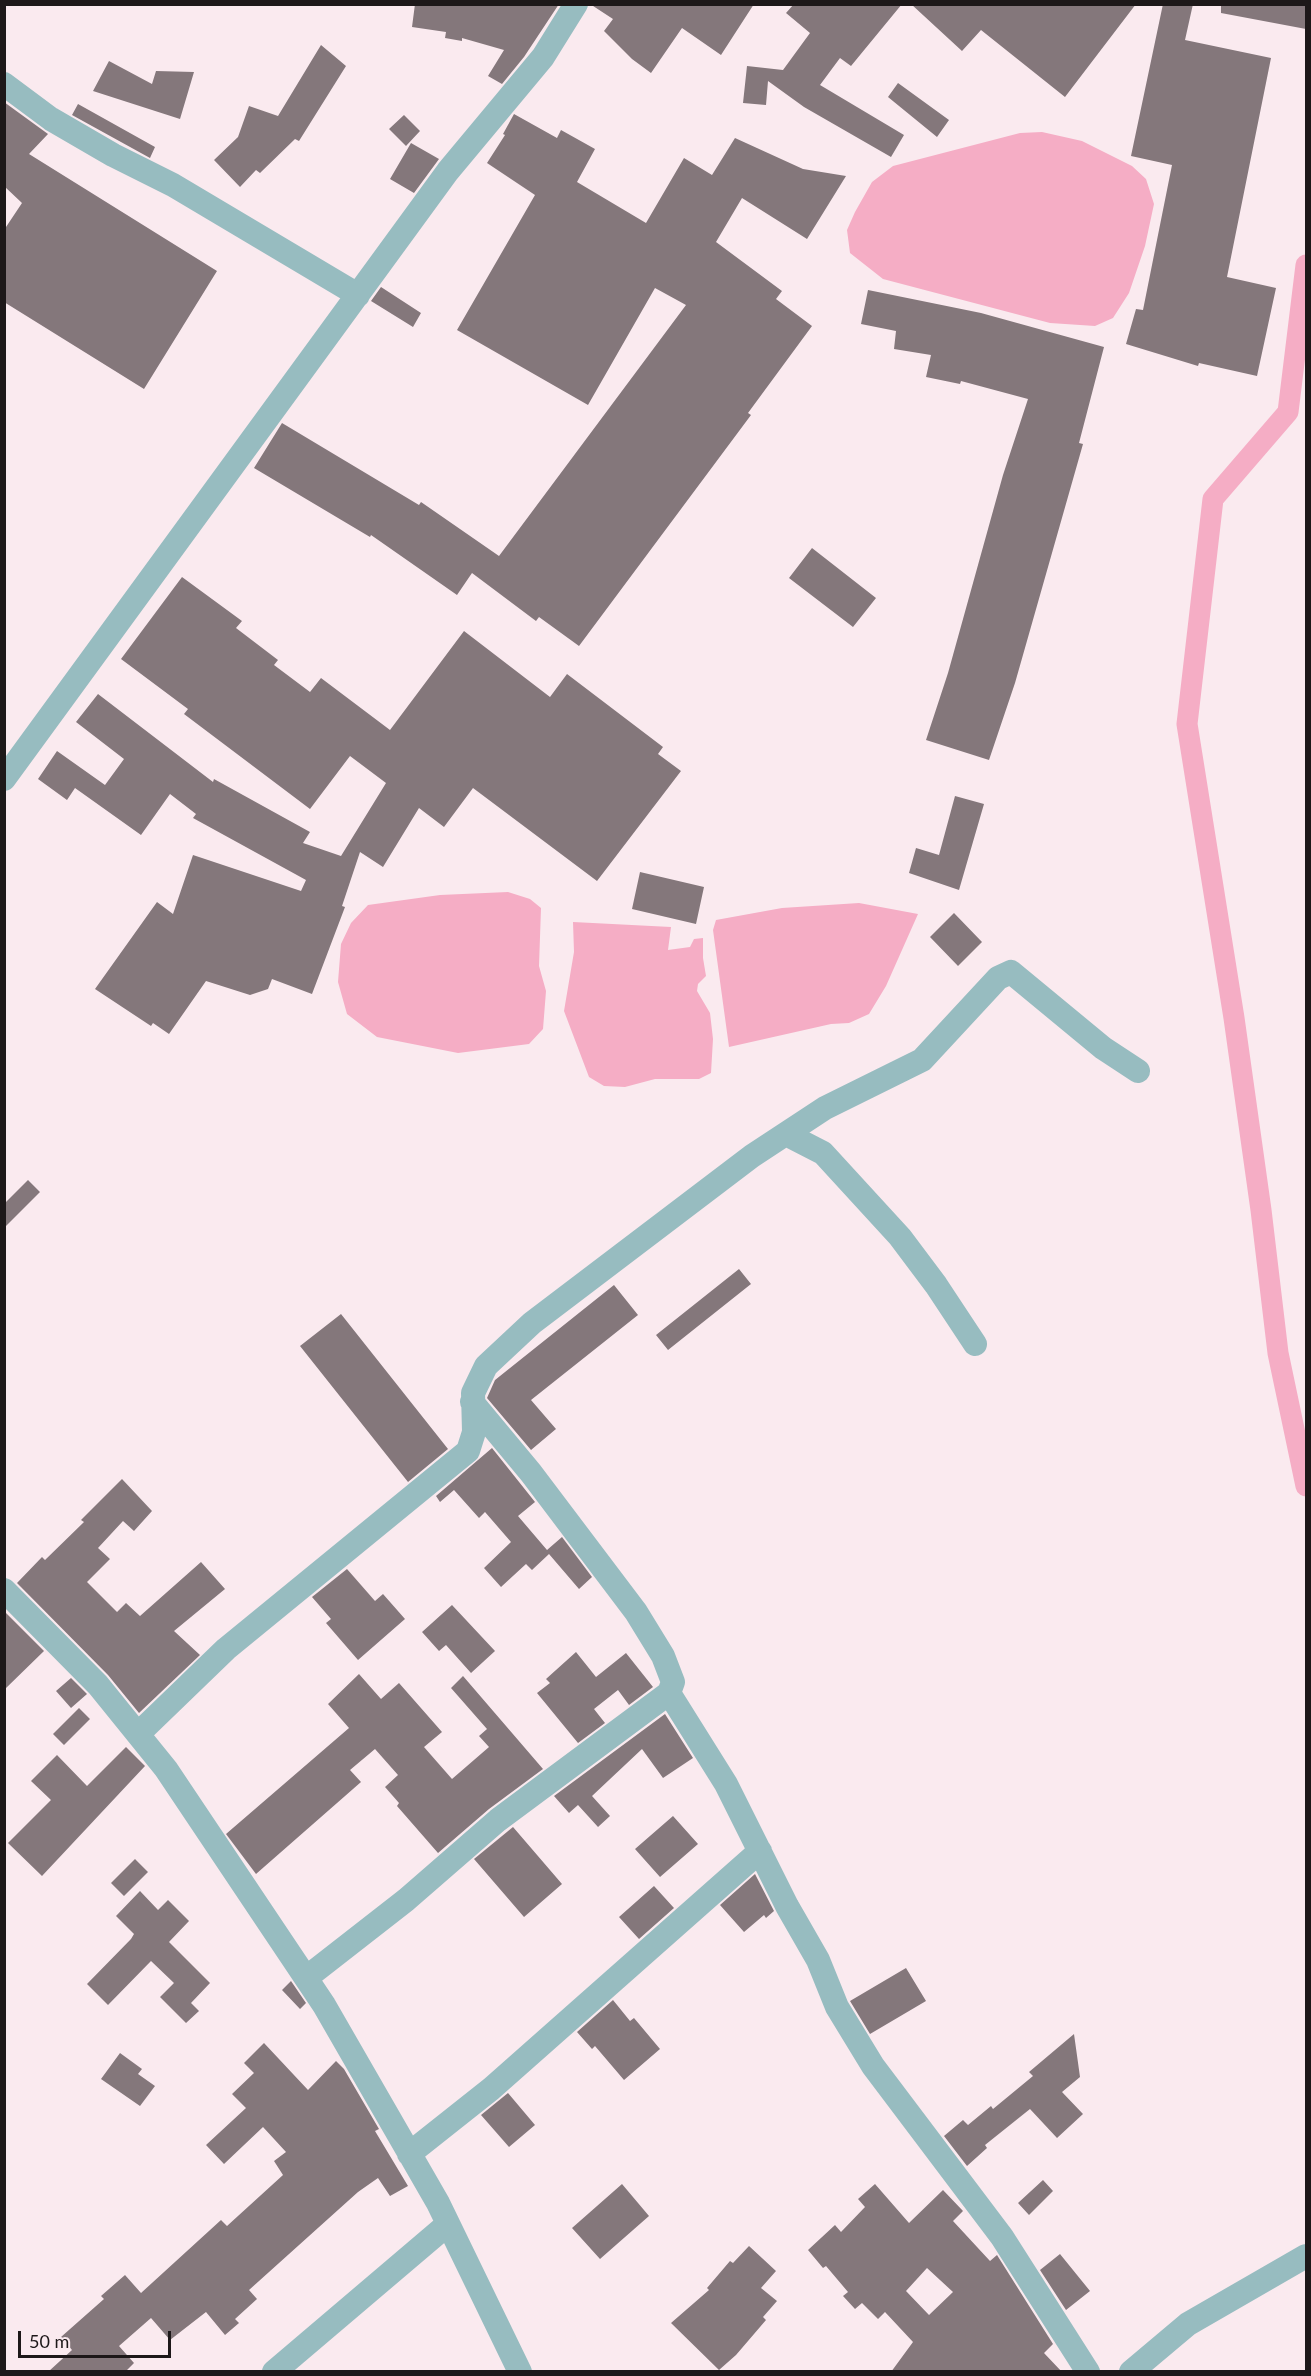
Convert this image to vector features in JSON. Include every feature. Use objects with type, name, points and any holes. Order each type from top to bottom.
[{"type":"street","points":[[4,779],[52,717],[209,495],[448,171],[543,57],[576,4]]},
{"type":"street","points":[[4,84],[51,119],[113,155],[173,185],[358,295]]},
{"type":"street","points":[[138,1734],[226,1649],[468,1451],[474,1432],[473,1393],[486,1366],[532,1323],[602,1272],[696,1197],[786,1134],[825,1108],[922,1060],[998,978],[1011,972],[1093,1040],[1138,1071]]},
{"type":"street","points":[[786,1134],[823,1153],[900,1237],[936,1285],[975,1344]]},
{"type":"street","points":[[306,1978],[406,1900],[498,1820],[669,1693],[674,1682],[663,1656],[636,1612],[531,1473],[472,1402]]},
{"type":"street","points":[[4,1590],[98,1685],[166,1768],[306,1978],[448,2224],[520,2372]]},
{"type":"street","points":[[669,1693],[726,1784],[787,1906],[818,1960],[837,2007],[873,2066],[958,2175],[1002,2237],[1088,2372]]},
{"type":"street","points":[[409,2154],[491,2089],[760,1851]]},
{"type":"street","points":[[274,2372],[448,2224]]},
{"type":"street","points":[[1131,2372],[1188,2324],[1306,2256]]},
{"type":"shaded area","points":[[1042,132],[1082,141],[1132,166],[1146,179],[1154,204],[1145,246],[1129,293],[1113,318],[1095,326],[1050,323],[883,279],[850,253],[847,230],[855,212],[872,182],[893,166],[1020,133]]},
{"type":"shaded area","points":[[508,892],[530,899],[541,908],[539,966],[546,991],[543,1029],[529,1044],[458,1053],[377,1037],[347,1014],[338,982],[341,944],[351,923],[368,905],[440,895]]},
{"type":"shaded area","points":[[859,903],[918,914],[886,986],[869,1014],[849,1023],[831,1024],[729,1047],[713,930],[716,920],[782,908]]},
{"type":"shaded area","points":[[573,922],[671,927],[668,950],[690,947],[694,939],[703,938],[706,976],[698,984],[697,991],[710,1013],[713,1039],[711,1073],[699,1079],[655,1079],[625,1087],[604,1086],[589,1077],[564,1011],[574,952]]},
{"type":"building","points":[[415,4],[559,4],[524,57],[502,84],[488,76],[504,50],[462,38],[462,41],[445,38],[446,32],[412,27]]},
{"type":"building","points":[[590,4],[754,4],[721,55],[682,28],[651,73],[632,59],[604,31],[613,19]]},
{"type":"building","points":[[794,4],[902,4],[851,66],[840,58],[820,85],[904,135],[891,157],[804,107],[768,81],[766,105],[743,103],[747,66],[783,70],[810,33],[786,13]]},
{"type":"building","points":[[911,4],[1136,4],[1065,97],[981,30],[962,51]]},
{"type":"building","points":[[1163,4],[1193,4],[1185,40],[1271,58],[1227,277],[1276,288],[1257,376],[1199,363],[1198,366],[1126,344],[1136,309],[1143,310],[1172,165],[1131,156]]},
{"type":"building","points":[[1221,4],[1306,4],[1306,29],[1221,13]]},
{"type":"building","points":[[321,45],[346,66],[299,141],[295,139],[260,173],[256,170],[240,187],[214,160],[238,137],[249,106],[278,116]]},
{"type":"building","points":[[109,61],[152,84],[156,71],[194,72],[180,119],[93,91]]},
{"type":"building","points":[[898,83],[949,120],[937,137],[888,97]]},
{"type":"building","points":[[4,102],[48,134],[29,154],[217,271],[144,389],[4,302],[4,230],[22,203],[4,186]]},
{"type":"building","points":[[78,104],[155,147],[150,158],[72,115]]},
{"type":"building","points":[[514,114],[557,138],[561,130],[595,149],[577,182],[646,223],[684,158],[712,175],[735,138],[803,169],[846,176],[807,239],[742,198],[716,242],[782,291],[776,299],[812,326],[748,413],[751,415],[579,646],[539,617],[536,621],[472,573],[457,595],[371,535],[370,537],[254,468],[282,423],[419,505],[421,502],[499,556],[686,305],[655,288],[588,405],[457,330],[535,195],[487,163],[505,135],[503,134]]},
{"type":"building","points":[[404,115],[420,131],[406,146],[389,129]]},
{"type":"building","points":[[411,143],[439,159],[414,193],[390,179]]},
{"type":"building","points":[[381,287],[421,313],[413,327],[371,301]]},
{"type":"building","points":[[868,290],[981,313],[1104,347],[1079,443],[1083,444],[1015,683],[989,760],[926,740],[948,673],[1003,475],[1028,399],[961,381],[960,384],[926,377],[931,355],[894,349],[896,331],[861,324]]},
{"type":"building","points":[[812,548],[876,598],[853,627],[789,578]]},
{"type":"building","points":[[182,577],[242,621],[236,628],[278,660],[274,665],[310,692],[321,678],[390,730],[464,631],[550,697],[567,674],[663,747],[658,754],[681,771],[597,881],[473,788],[444,827],[419,808],[383,867],[360,852],[342,906],[345,907],[312,994],[272,979],[268,989],[250,995],[206,981],[169,1034],[153,1023],[151,1026],[95,989],[157,902],[173,914],[193,855],[301,891],[306,880],[193,818],[196,814],[170,794],[141,835],[75,788],[67,800],[38,779],[57,751],[105,785],[124,759],[76,722],[98,694],[213,782],[214,779],[310,832],[303,843],[341,856],[386,783],[350,756],[310,809],[184,714],[188,709],[121,659]]},
{"type":"building","points":[[955,796],[984,804],[959,890],[909,873],[916,848],[939,855]]},
{"type":"building","points":[[640,872],[704,887],[696,924],[632,909]]},
{"type":"building","points":[[954,913],[982,942],[958,966],[930,937]]},
{"type":"building","points":[[28,1180],[40,1192],[4,1228],[4,1204]]},
{"type":"building","points":[[739,1269],[751,1284],[668,1350],[656,1335]]},
{"type":"building","points":[[614,1285],[638,1315],[531,1400],[556,1429],[531,1450],[487,1398],[495,1380]]},
{"type":"building","points":[[341,1314],[448,1449],[408,1482],[300,1346]]},
{"type":"building","points":[[492,1448],[535,1502],[518,1516],[547,1550],[562,1537],[592,1577],[579,1589],[549,1554],[532,1570],[526,1564],[501,1587],[484,1568],[511,1542],[485,1512],[479,1518],[454,1490],[440,1502],[436,1496]]},
{"type":"building","points":[[122,1479],[152,1511],[134,1531],[123,1521],[98,1548],[110,1559],[87,1582],[117,1612],[126,1603],[140,1616],[201,1562],[225,1589],[174,1631],[200,1655],[139,1713],[108,1675],[17,1583],[42,1557],[45,1560],[84,1522],[81,1520]]},
{"type":"building","points":[[347,1569],[375,1601],[383,1594],[405,1619],[358,1660],[326,1623],[331,1619],[312,1597]]},
{"type":"building","points":[[452,1605],[495,1651],[471,1673],[446,1645],[439,1651],[422,1632]]},
{"type":"building","points":[[4,1611],[44,1651],[4,1690]]},
{"type":"building","points":[[576,1652],[596,1677],[626,1653],[653,1687],[629,1705],[618,1690],[594,1709],[605,1723],[578,1743],[537,1693],[550,1683],[546,1679]]},
{"type":"building","points":[[359,1674],[381,1699],[399,1683],[442,1732],[424,1747],[452,1779],[489,1747],[479,1736],[487,1729],[451,1688],[463,1676],[543,1769],[489,1809],[438,1853],[397,1806],[399,1803],[385,1787],[398,1775],[375,1749],[350,1770],[361,1782],[256,1874],[226,1834],[349,1728],[328,1704]]},
{"type":"building","points":[[71,1678],[87,1694],[71,1708],[56,1691]]},
{"type":"building","points":[[79,1708],[90,1719],[64,1745],[53,1734]]},
{"type":"building","points":[[665,1714],[693,1758],[663,1778],[642,1749],[592,1796],[610,1816],[598,1827],[578,1805],[569,1813],[554,1796]]},
{"type":"building","points":[[126,1747],[145,1766],[42,1876],[8,1843],[51,1800],[31,1781],[57,1755],[87,1786]]},
{"type":"building","points":[[673,1816],[698,1844],[660,1877],[635,1849]]},
{"type":"building","points":[[513,1827],[562,1884],[524,1917],[474,1859]]},
{"type":"building","points":[[135,1859],[148,1872],[124,1896],[111,1883]]},
{"type":"building","points":[[755,1874],[774,1911],[766,1918],[764,1915],[744,1932],[720,1905]]},
{"type":"building","points":[[654,1886],[674,1908],[639,1939],[619,1917]]},
{"type":"building","points":[[140,1891],[158,1910],[168,1900],[189,1921],[169,1942],[210,1983],[191,2003],[199,2011],[186,2023],[160,1997],[174,1983],[151,1961],[108,2005],[87,1984],[134,1934],[116,1916]]},
{"type":"building","points":[[906,1968],[926,2001],[870,2034],[850,2001]]},
{"type":"building","points":[[291,1981],[306,2003],[300,2009],[282,1990]]},
{"type":"building","points":[[613,2000],[630,2021],[634,2018],[660,2049],[624,2080],[595,2046],[592,2049],[577,2032]]},
{"type":"building","points":[[1074,2034],[1080,2077],[1062,2092],[1083,2114],[1057,2138],[1030,2109],[985,2145],[987,2148],[967,2166],[944,2136],[963,2120],[968,2125],[991,2106],[993,2109],[1033,2076],[1029,2072]]},
{"type":"building","points":[[264,2043],[308,2090],[336,2061],[344,2069],[379,2129],[375,2131],[408,2186],[390,2196],[378,2178],[358,2192],[249,2290],[257,2299],[235,2319],[239,2323],[225,2335],[206,2312],[170,2340],[151,2318],[119,2346],[134,2363],[125,2372],[48,2372],[72,2350],[61,2337],[104,2299],[101,2296],[125,2275],[141,2293],[221,2220],[227,2226],[283,2175],[274,2161],[286,2152],[263,2127],[224,2164],[206,2145],[246,2108],[232,2094],[254,2073],[244,2063]]},
{"type":"building","points":[[120,2053],[142,2069],[138,2074],[155,2086],[140,2106],[101,2079]]},
{"type":"building","points":[[508,2093],[535,2125],[509,2147],[481,2115]]},
{"type":"building","points":[[1043,2180],[1053,2191],[1029,2215],[1018,2203]]},
{"type":"building","points":[[622,2184],[649,2216],[600,2259],[572,2228]]},
{"type":"building","points":[[875,2184],[909,2223],[943,2190],[963,2211],[953,2221],[990,2261],[997,2255],[1053,2344],[1044,2353],[1062,2372],[891,2372],[913,2342],[885,2312],[878,2319],[862,2303],[855,2309],[843,2296],[848,2292],[826,2266],[823,2268],[808,2250],[835,2225],[841,2232],[865,2207],[858,2199]],"holes":[[[927,2268],[953,2292],[929,2315],[906,2291]]]},
{"type":"building","points":[[749,2246],[776,2271],[761,2288],[777,2301],[763,2317],[766,2320],[736,2355],[719,2370],[671,2323],[709,2290],[707,2288],[730,2261],[733,2263]]},
{"type":"building","points":[[1060,2254],[1090,2291],[1066,2310],[1040,2270]]},
{"type":"waterway","points":[[1306,265],[1288,412],[1213,499],[1187,724],[1234,1018],[1278,1353],[1306,1486]]}]
